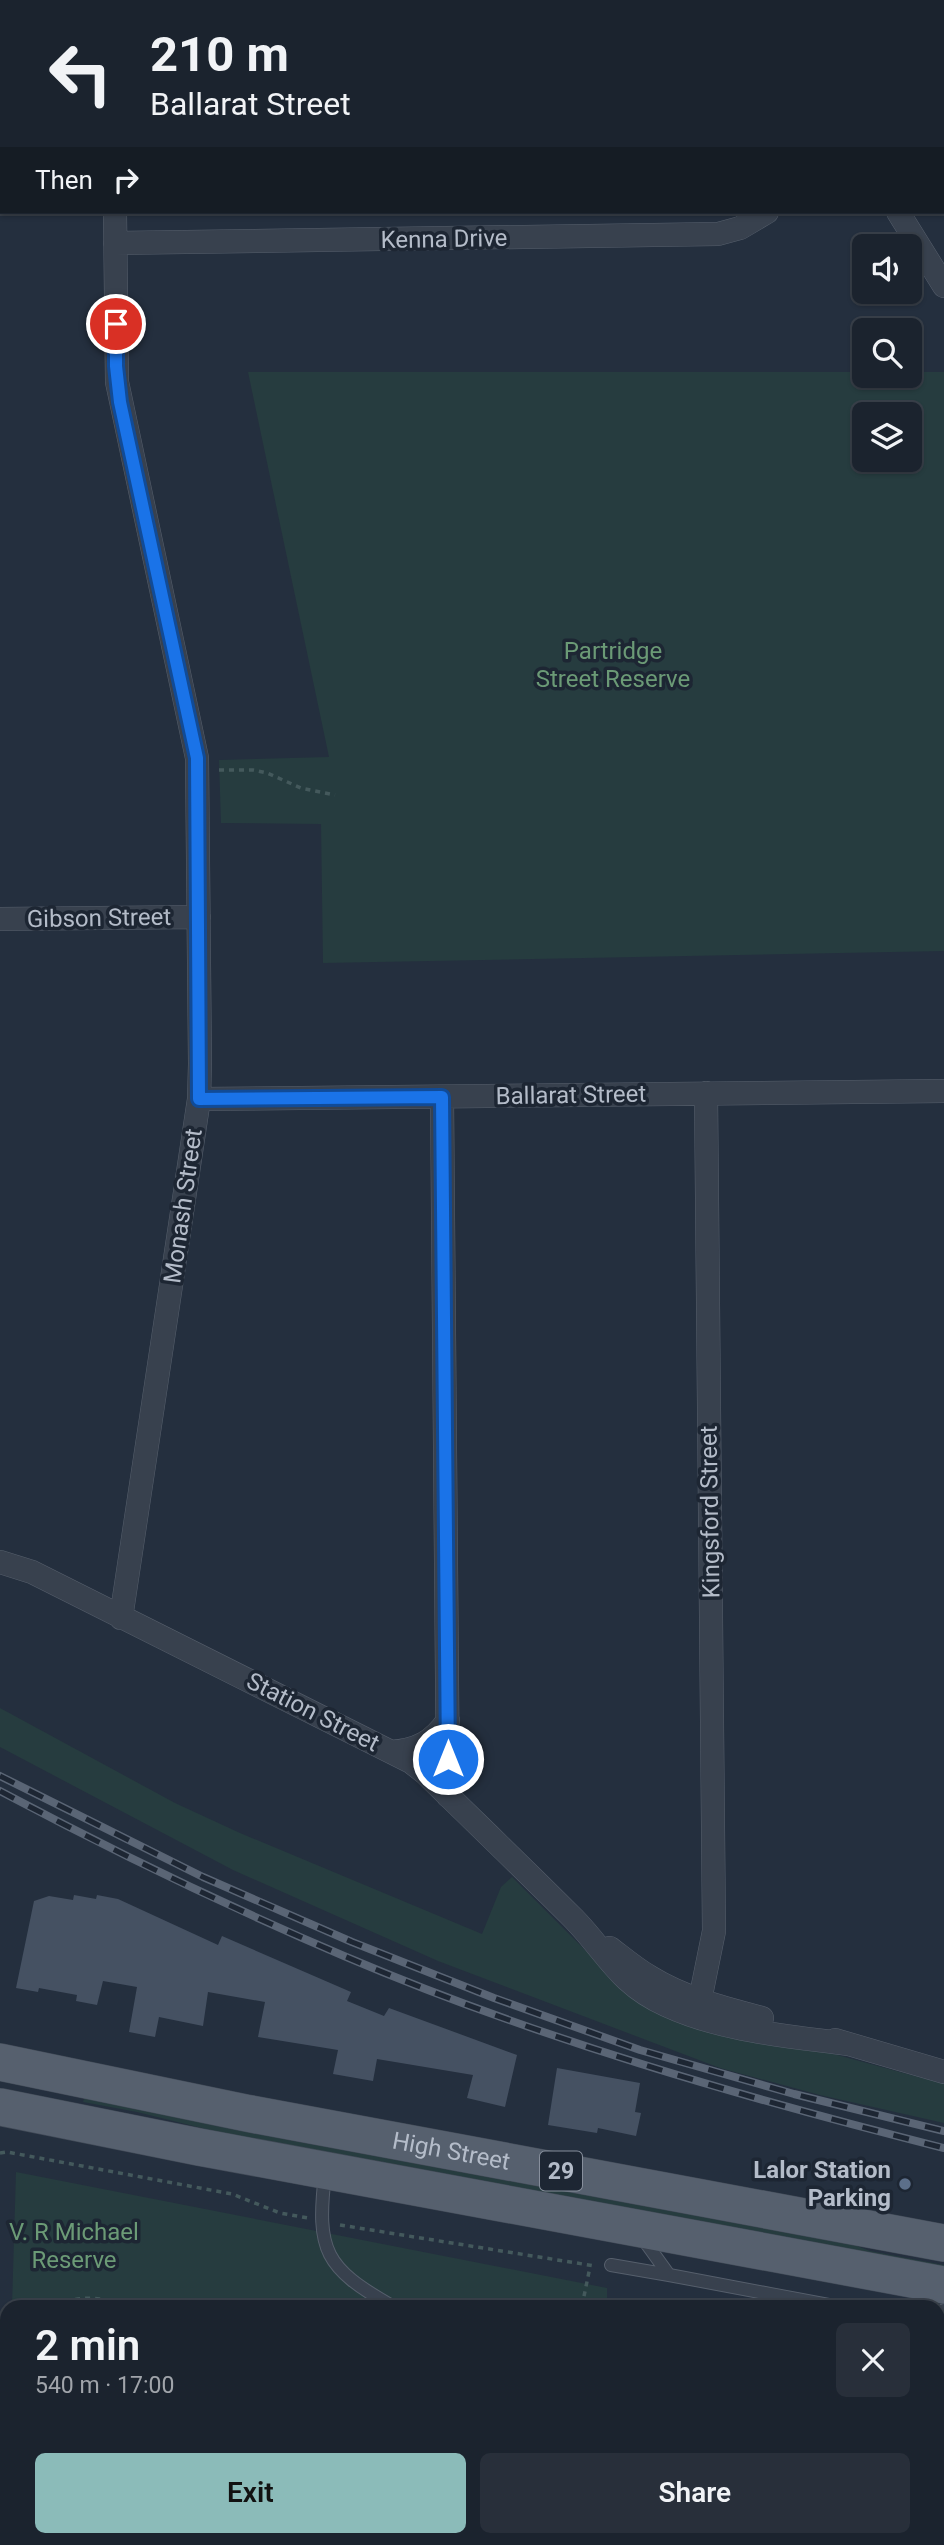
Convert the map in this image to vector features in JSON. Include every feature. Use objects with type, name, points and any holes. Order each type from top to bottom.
[{"type":"main road","name":"High Street","points":[[0,2062],[246,2113],[944,2243]]},
{"type":"main road","name":"High Street","points":[[0,2107],[944,2285]]},
{"type":"street","name":"Monash Street","points":[[115,214],[116,366],[120,402],[197,758],[199,917],[199,1099],[121,1618]]},
{"type":"street","name":"Kenna Drive","points":[[115,243],[718,234],[740,228],[764,214]]},
{"type":"street","points":[[899,214],[944,286]]},
{"type":"street","name":"Gibson Street","points":[[0,919],[199,917]]},
{"type":"street","name":"Ballarat Street","points":[[199,1099],[944,1091]]},
{"type":"street","name":"Kingsford Street","points":[[703,2007],[714,1931],[706,1093]]},
{"type":"street","points":[[442,1097],[448,1796]]},
{"type":"street","name":"Station Street","points":[[0,1562],[32,1572],[391,1752],[425,1773],[582,1928],[625,1979],[667,2006],[703,2007],[739,2028],[848,2044],[944,2072]]},
{"type":"street","points":[[391,1752],[421,1747],[440,1733],[448,1720]]},
{"type":"lane","points":[[326,2170],[320,2221],[329,2254],[349,2279],[382,2300]]},
{"type":"lane","points":[[635,2227],[669,2275]]},
{"type":"lane","points":[[611,2265],[802,2300]]},
{"type":"path","points":[[219,771],[253,770],[267,773],[301,788],[335,795]]},
{"type":"path","points":[[583,2300],[590,2267]]},
{"type":"path","points":[[73,2300],[84,2297],[103,2300]]},
{"type":"green space","name":"Partridge Street Reserve","points":[[248,372],[852,372],[852,388],[922,388],[922,372],[944,372],[944,951],[323,963],[321,824],[221,823],[219,760],[329,757]]},
{"type":"green space","points":[[0,1708],[175,1803],[482,1934],[501,1887],[512,1877],[608,1973],[819,2050],[944,2084],[944,2123],[820,2095],[720,2068],[438,1961],[233,1870],[0,1747]]},
{"type":"green space","points":[[86,2093],[813,2229],[870,2251],[944,2265],[944,2276],[306,2154],[137,2112],[83,2102]]},
{"type":"green space","name":"V. R Michael Reserve","points":[[16,2172],[607,2288],[607,2300],[12,2300]]},
{"type":"building","points":[[74,1895],[118,1899],[218,1945],[222,1936],[351,1992],[347,2001],[384,2016],[389,2008],[517,2055],[505,2107],[467,2098],[473,2075],[377,2059],[373,2081],[333,2074],[338,2050],[258,2037],[265,2002],[208,1992],[203,2026],[159,2017],[155,2037],[129,2032],[137,1987],[103,1981],[97,2005],[76,2001],[77,1995],[39,1988],[38,1992],[16,1988],[34,1901],[49,1896],[73,1900]]},
{"type":"building","points":[[557,2068],[640,2083],[635,2112],[641,2113],[636,2136],[598,2128],[597,2133],[548,2125]]},
{"type":"railway","points":[[0,1776],[203,1877],[352,1942],[494,1998],[640,2050],[794,2094],[944,2131]]},
{"type":"railway","points":[[0,1791],[214,1898],[417,1986],[640,2064],[944,2148]]},
{"type":"place","name":"Lalor Station Parking","points":[[905,2184]]},
{"type":"route","points":[[116,324],[116,366],[120,402],[197,758],[199,1099],[442,1097],[448,1759]]}]
